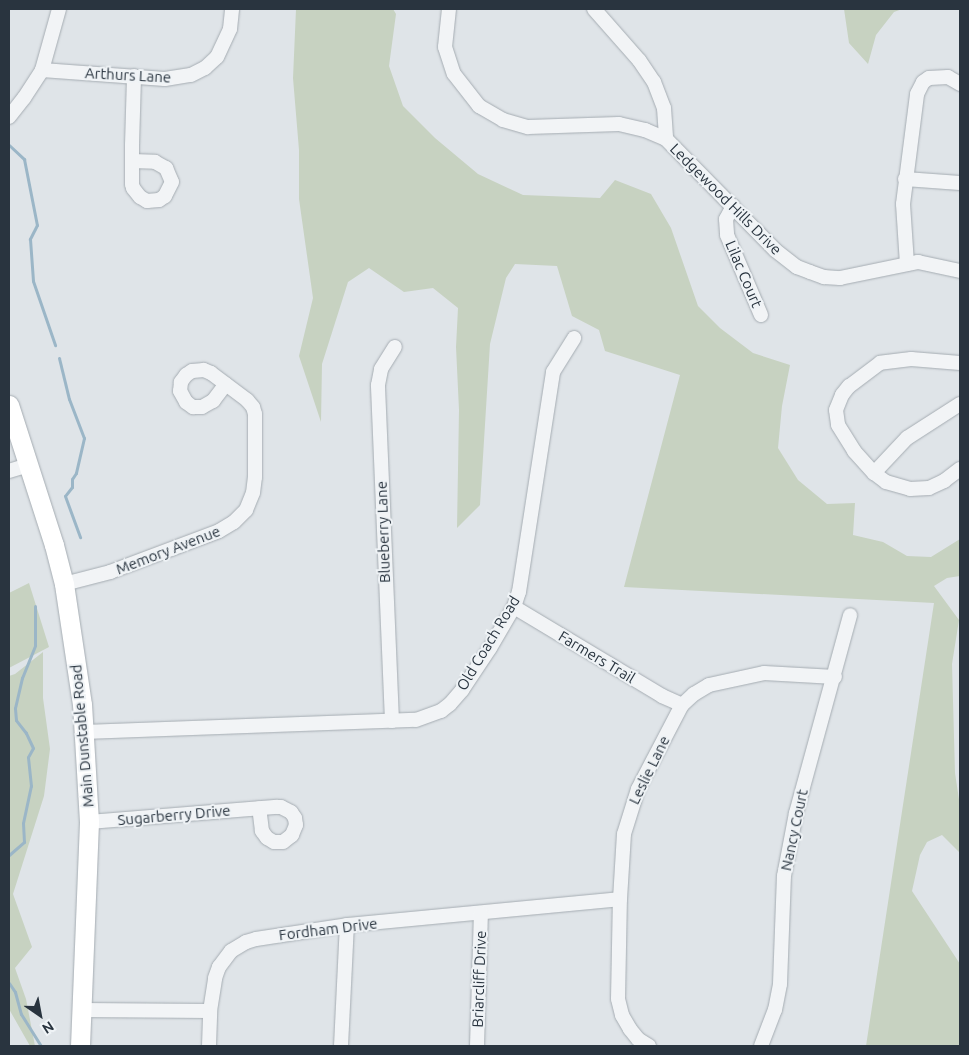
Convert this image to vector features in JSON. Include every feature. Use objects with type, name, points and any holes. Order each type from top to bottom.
[{"type":"main road","name":"Main Dunstable Road","points":[[9,405],[64,584],[82,704],[88,822],[80,1046]]},
{"type":"street","points":[[9,117],[42,70],[58,9]]},
{"type":"street","name":"Arthurs Lane","points":[[42,70],[178,78],[205,68],[217,57],[230,29],[232,9]]},
{"type":"street","name":"Ledgewood Hills Drive","points":[[449,9],[446,27],[448,60],[468,94],[488,112],[503,120],[528,128],[619,124],[645,130],[666,138],[775,250],[797,267],[824,277],[840,278],[907,264],[929,263],[960,271]]},
{"type":"street","name":"Ledgewood Hills Drive","points":[[594,9],[639,60],[654,82],[664,108],[666,138]]},
{"type":"street","points":[[132,161],[134,76]]},
{"type":"street","points":[[907,264],[903,219],[905,179],[919,87],[929,78],[936,76],[948,77],[960,84]]},
{"type":"street","points":[[905,179],[960,183]]},
{"type":"street","name":"Lilac Court","points":[[733,206],[726,219],[727,235],[761,315]]},
{"type":"street","name":"Old Coach Road","points":[[84,732],[416,720],[428,717],[450,704],[472,676],[514,607],[519,592],[553,372],[574,338]]},
{"type":"street","name":"Blueberry Lane","points":[[392,721],[378,385],[381,369],[395,347]]},
{"type":"street","points":[[960,362],[910,359],[889,360],[872,368],[842,395],[836,410],[838,425],[854,452],[874,473],[897,486],[921,490],[936,486],[960,469]]},
{"type":"street","name":"Memory Avenue","points":[[64,584],[110,572],[219,531],[234,522],[246,510],[253,493],[255,477],[254,410],[248,400],[226,384]]},
{"type":"street","points":[[874,473],[907,438],[960,404]]},
{"type":"street","points":[[9,471],[28,465]]},
{"type":"street","name":"Farmers Trail","points":[[514,607],[662,696],[682,705]]},
{"type":"street","name":"Nancy Court","points":[[760,1046],[775,1010],[780,984],[784,876],[796,813],[850,615]]},
{"type":"street","name":"Leslie Lane","points":[[649,1046],[638,1039],[630,1029],[622,1015],[618,999],[620,900],[624,834],[629,811],[638,788],[682,705],[694,694],[709,685],[764,672],[834,677]]},
{"type":"street","name":"Sugarberry Drive","points":[[88,822],[258,808]]},
{"type":"street","name":"Fordham Drive","points":[[209,1046],[210,1011],[215,978],[219,967],[238,946],[266,937],[347,925],[620,900]]},
{"type":"street","name":"Briarcliff Drive","points":[[477,1046],[481,913]]},
{"type":"street","points":[[341,1046],[347,925]]},
{"type":"street","points":[[81,1010],[210,1011]]},
{"type":"green space","points":[[296,9],[393,9],[396,14],[389,66],[403,106],[435,138],[478,174],[523,195],[600,198],[615,180],[651,194],[671,228],[698,306],[720,328],[753,353],[790,365],[782,406],[778,448],[798,480],[827,504],[855,503],[853,535],[883,542],[907,556],[931,557],[960,539],[960,576],[947,578],[934,586],[959,620],[952,664],[955,773],[960,806],[960,853],[942,835],[927,842],[920,855],[912,891],[960,964],[960,1046],[866,1046],[934,603],[624,587],[680,375],[605,351],[599,330],[572,316],[557,266],[515,264],[506,278],[490,344],[480,505],[457,528],[459,410],[456,347],[458,308],[433,288],[404,292],[369,268],[348,282],[322,364],[321,422],[299,356],[313,298],[299,199],[299,150],[293,78]]},
{"type":"green space","points":[[844,9],[902,9],[894,12],[876,35],[868,64],[849,43]]},
{"type":"green space","points":[[29,583],[49,647],[9,668],[9,593]]},
{"type":"green space","points":[[43,652],[43,698],[50,749],[44,796],[13,894],[32,947],[15,968],[26,999],[35,1046],[30,1046],[9,1009],[9,676],[15,674]]},
{"type":"waterway","points":[[9,145],[24,159],[37,225],[30,239],[33,281],[55,345]]},
{"type":"waterway","points":[[59,358],[69,399],[84,438],[76,473],[72,479],[72,487],[65,496],[80,537]]},
{"type":"waterway","points":[[9,855],[24,842],[23,823],[31,786],[28,757],[33,748],[26,733],[16,720],[15,708],[22,678],[35,645],[35,606]]},
{"type":"waterway","points":[[9,983],[15,992],[21,1014],[41,1046]]}]
